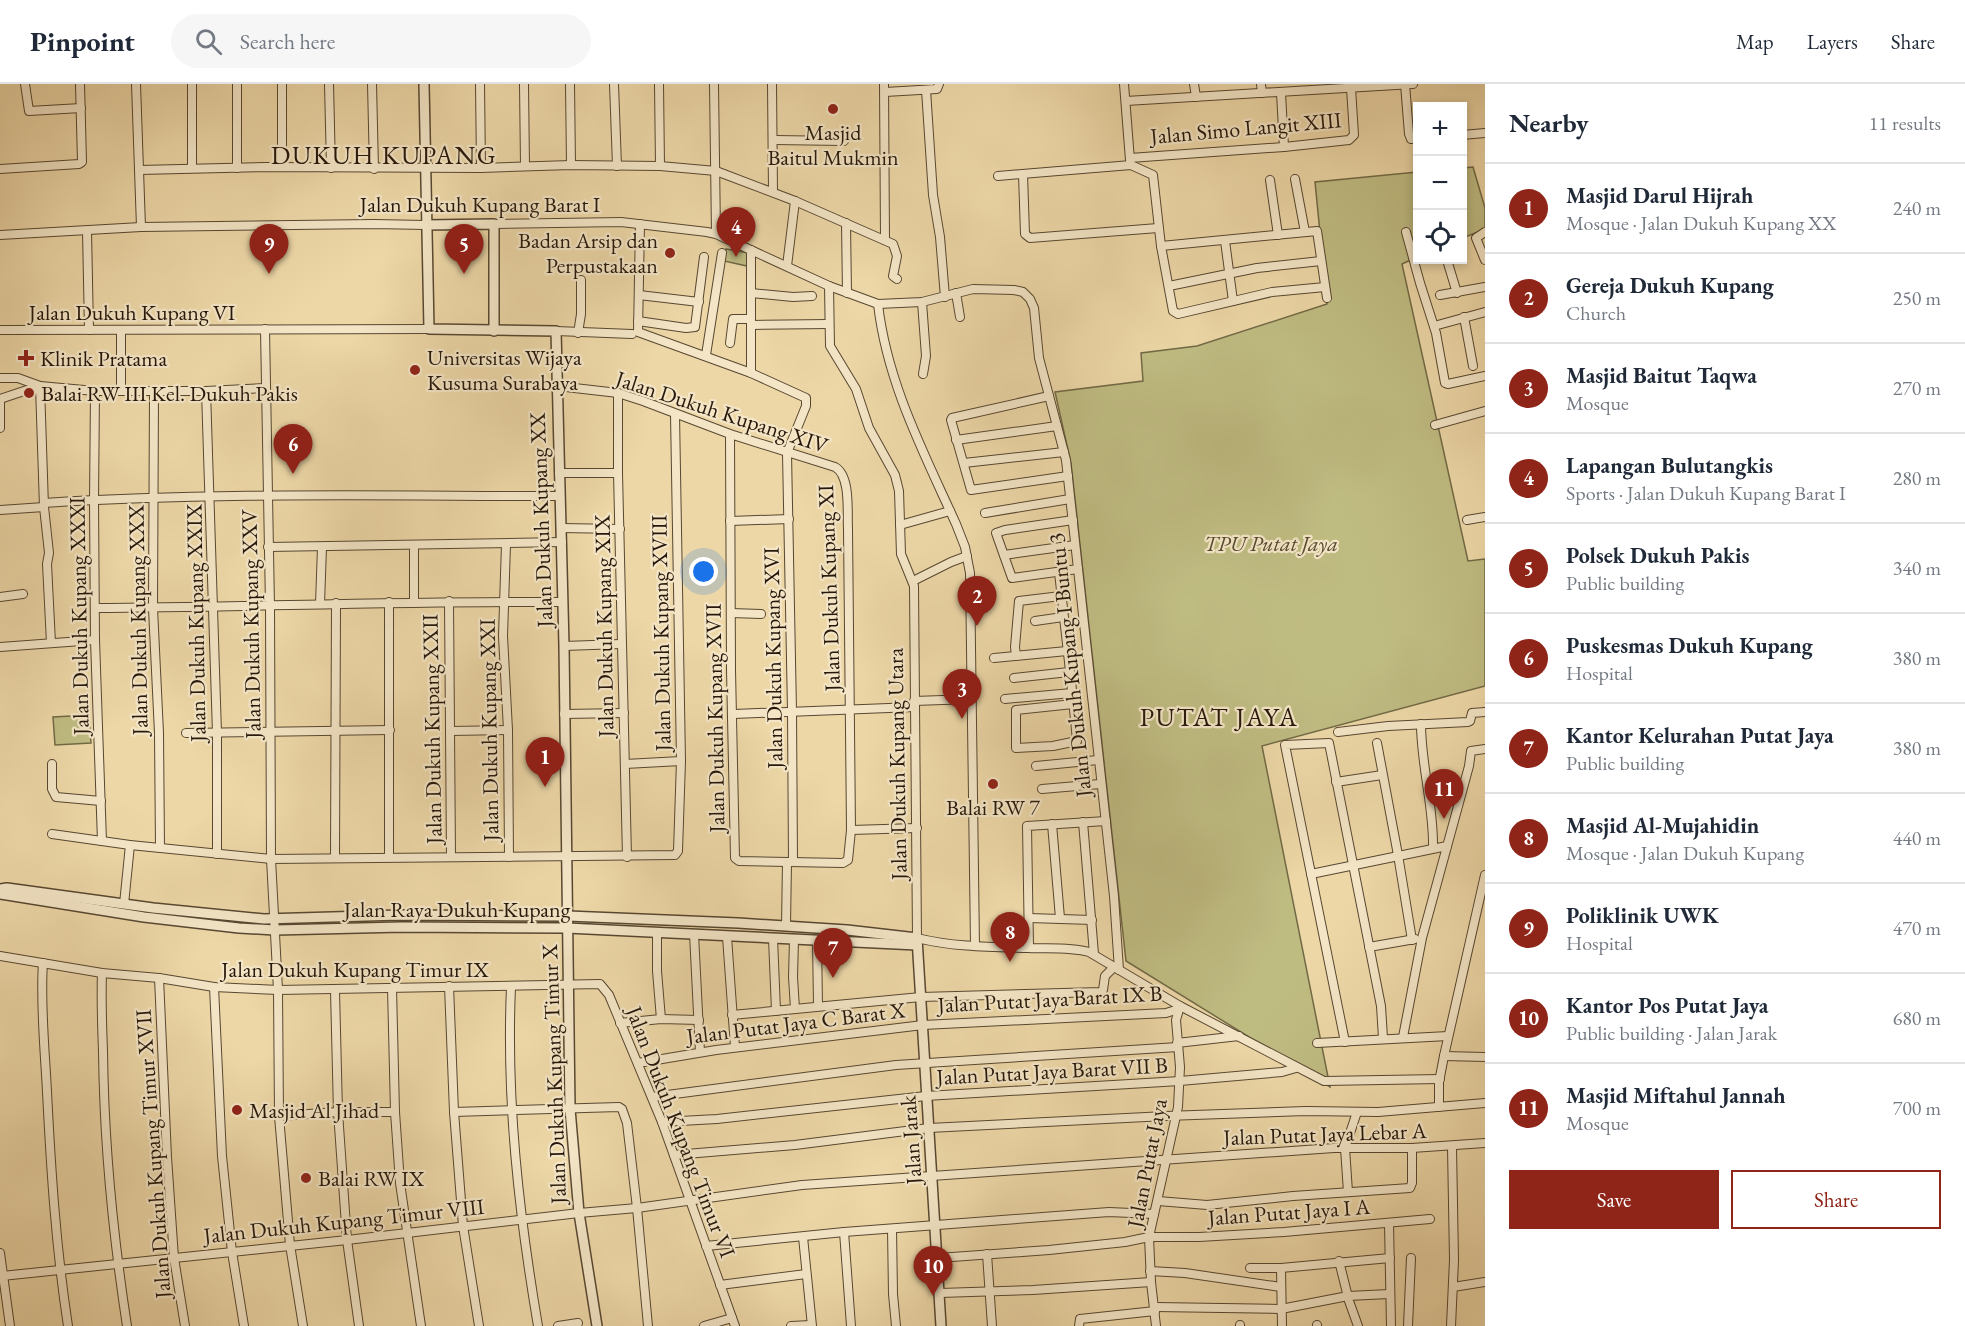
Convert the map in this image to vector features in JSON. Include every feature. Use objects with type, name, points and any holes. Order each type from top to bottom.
[{"type":"street","points":[[25,84],[29,111],[81,108]]},
{"type":"street","points":[[0,169],[79,164],[83,160],[80,84]]},
{"type":"street","points":[[136,84],[141,227]]},
{"type":"street","points":[[192,84],[192,168]]},
{"type":"street","points":[[237,84],[237,168]]},
{"type":"street","points":[[282,84],[282,167]]},
{"type":"street","points":[[329,84],[331,168]]},
{"type":"street","points":[[372,84],[374,168]]},
{"type":"street","points":[[424,84],[429,329]]},
{"type":"street","points":[[480,84],[481,168]]},
{"type":"street","points":[[524,84],[525,166]]},
{"type":"street","points":[[570,84],[571,165]]},
{"type":"street","points":[[614,84],[617,166]]},
{"type":"street","points":[[659,84],[660,166]]},
{"type":"street","points":[[714,84],[716,234]]},
{"type":"street","points":[[772,84],[773,192]]},
{"type":"street","points":[[885,239],[885,88],[926,90],[937,89],[939,84]]},
{"type":"street","points":[[1124,84],[1130,161],[1152,175]]},
{"type":"street","points":[[1194,84],[1196,97]]},
{"type":"street","points":[[1261,84],[1262,93]]},
{"type":"street","points":[[1405,84],[1408,134],[1413,139]]},
{"type":"street","points":[[1126,101],[1281,93],[1315,87],[1351,88],[1413,84]]},
{"type":"street","name":"Jalan Simo Langit XIII","points":[[999,176],[1130,161],[1150,156],[1284,147],[1352,138],[1354,131],[1351,88]]},
{"type":"street","points":[[926,90],[933,195],[940,237],[945,297]]},
{"type":"street","points":[[1281,93],[1284,147]]},
{"type":"street","points":[[1467,135],[1485,133]]},
{"type":"street","points":[[774,140],[844,141]]},
{"type":"street","points":[[1150,156],[1158,228],[1173,311],[1182,314],[1272,292],[1325,287]]},
{"type":"street","points":[[140,170],[282,167],[481,168],[571,165],[660,166],[716,171],[885,239],[893,244],[897,252],[897,263],[892,276],[897,279]]},
{"type":"street","points":[[1023,174],[1027,236],[1158,228]]},
{"type":"street","points":[[1295,179],[1305,232]]},
{"type":"street","points":[[1270,180],[1278,235]]},
{"type":"street","points":[[787,266],[795,201]]},
{"type":"street","points":[[846,223],[847,293]]},
{"type":"street","points":[[494,224],[494,331]]},
{"type":"street","points":[[635,333],[638,321],[640,224]]},
{"type":"street","name":"Jalan Dukuh Kupang Barat I","points":[[0,235],[141,227],[640,224],[716,234],[829,286],[878,304],[922,302],[956,293]]},
{"type":"street","points":[[87,231],[89,330]]},
{"type":"street","points":[[1161,246],[1317,231],[1327,298]]},
{"type":"street","points":[[1406,232],[1436,333],[1444,382],[1448,384],[1485,376]]},
{"type":"street","points":[[1485,232],[1476,238],[1485,260]]},
{"type":"street","points":[[1225,241],[1233,301]]},
{"type":"street","points":[[751,373],[752,250]]},
{"type":"street","points":[[706,355],[722,253]]},
{"type":"street","points":[[638,321],[695,327],[704,257]]},
{"type":"street","points":[[1169,286],[1257,268],[1321,261]]},
{"type":"street","points":[[1448,264],[1457,293]]},
{"type":"street","points":[[578,333],[581,314],[580,280]]},
{"type":"street","name":"Jalan Dukuh Kupang Utara","points":[[829,286],[830,346],[856,389],[869,428],[895,475],[899,490],[902,554],[912,580],[917,945]]},
{"type":"street","points":[[1440,296],[1485,287]]},
{"type":"street","name":"Jalan Dukuh Kupang I Buntu 3","points":[[956,293],[973,289],[1004,288],[1023,292],[1030,299],[1034,308],[1039,358],[1064,452],[1068,476],[1114,896],[1116,969]]},
{"type":"street","points":[[751,293],[793,297],[812,296]]},
{"type":"street","points":[[956,293],[960,317]]},
{"type":"street","points":[[639,295],[699,302]]},
{"type":"street","points":[[922,302],[926,356],[923,374]]},
{"type":"street","points":[[878,304],[884,345],[892,376],[950,511],[967,556],[971,580],[975,946]]},
{"type":"street","points":[[1434,326],[1485,312]]},
{"type":"street","points":[[1464,317],[1473,366]]},
{"type":"street","points":[[730,343],[733,319],[751,322],[829,324]]},
{"type":"street","points":[[265,329],[635,333],[706,355],[806,398],[806,406],[787,453]]},
{"type":"street","name":"Jalan Dukuh Kupang VI","points":[[0,330],[265,329]]},
{"type":"street","name":"Jalan Dukuh Kupang XXV","points":[[265,329],[270,606],[271,859],[278,990],[279,1116],[290,1245],[303,1326]]},
{"type":"street","points":[[121,331],[121,391]]},
{"type":"street","name":"Jalan Dukuh Kupang XX","points":[[556,331],[564,646],[567,928]]},
{"type":"street","points":[[0,378],[18,378],[40,388]]},
{"type":"street","name":"Jalan Dukuh Kupang XIV","points":[[557,386],[618,393],[643,400],[730,434],[839,469]]},
{"type":"street","points":[[0,428],[0,399],[40,388],[154,392],[266,388]]},
{"type":"street","points":[[40,388],[44,505],[49,553],[47,573],[51,643]]},
{"type":"street","name":"Jalan Dukuh Kupang XXXI","points":[[95,391],[95,640],[102,841]]},
{"type":"street","name":"Jalan Dukuh Kupang XXIX","points":[[206,391],[217,733],[217,854]]},
{"type":"street","name":"Jalan Dukuh Kupang XXX","points":[[154,392],[153,608],[159,733],[160,848]]},
{"type":"street","name":"Jalan Dukuh Kupang XIX","points":[[618,393],[621,644],[627,857]]},
{"type":"street","points":[[1049,396],[951,419],[972,490],[1068,476]]},
{"type":"street","points":[[1435,425],[1485,411]]},
{"type":"street","name":"Jalan Dukuh Kupang XVIII","points":[[627,857],[671,856],[678,851],[681,761],[675,414]]},
{"type":"street","points":[[956,440],[1057,426]]},
{"type":"street","name":"Jalan Dukuh Kupang XVII","points":[[730,434],[735,858],[739,861],[790,862]]},
{"type":"street","points":[[964,463],[1064,452]]},
{"type":"street","name":"Jalan Dukuh Kupang XVI","points":[[786,926],[790,862],[792,711],[787,453]]},
{"type":"street","name":"Jalan Dukuh Kupang XI","points":[[790,862],[840,863],[847,861],[850,855],[846,485],[844,475],[839,469]]},
{"type":"street","points":[[559,473],[618,473]]},
{"type":"street","points":[[0,510],[94,500],[210,497],[560,496]]},
{"type":"street","points":[[985,513],[1070,499]]},
{"type":"street","points":[[900,525],[950,511]]},
{"type":"street","points":[[1467,520],[1485,517]]},
{"type":"street","points":[[730,521],[789,519]]},
{"type":"street","points":[[1073,520],[996,532],[1012,578],[1078,569]]},
{"type":"street","points":[[561,528],[620,529]]},
{"type":"street","points":[[268,547],[562,542]]},
{"type":"street","name":"Jalan Dukuh Kupang XXI","points":[[506,544],[506,601],[503,636],[508,730],[509,857]]},
{"type":"street","points":[[1004,555],[1076,545]]},
{"type":"street","points":[[414,546],[414,602]]},
{"type":"street","points":[[321,603],[322,547]]},
{"type":"street","points":[[912,580],[967,556]]},
{"type":"street","points":[[1059,572],[1077,741],[1053,746],[1016,748],[1015,710],[1073,704]]},
{"type":"street","points":[[0,597],[23,594]]},
{"type":"street","points":[[1016,656],[1019,601],[1061,596]]},
{"type":"street","points":[[95,608],[449,601],[562,602]]},
{"type":"street","name":"Jalan Dukuh Kupang XXII","points":[[449,601],[451,857]]},
{"type":"street","points":[[388,602],[389,857]]},
{"type":"street","points":[[335,858],[336,603]]},
{"type":"street","points":[[731,613],[761,614]]},
{"type":"street","points":[[1035,621],[1063,617]]},
{"type":"street","points":[[0,648],[95,640]]},
{"type":"street","points":[[564,646],[621,644]]},
{"type":"street","points":[[994,658],[1067,651]]},
{"type":"street","points":[[1014,678],[1069,672]]},
{"type":"street","points":[[1005,699],[1072,693]]},
{"type":"street","points":[[734,714],[972,699]]},
{"type":"street","points":[[1338,732],[1468,722],[1472,713],[1485,712]]},
{"type":"street","points":[[564,714],[624,713]]},
{"type":"street","points":[[1421,724],[1421,740],[1433,817],[1432,848]]},
{"type":"street","points":[[186,734],[390,730]]},
{"type":"street","points":[[451,731],[508,730]]},
{"type":"street","points":[[1346,1042],[1284,746],[1328,742],[1329,744],[1381,1006],[1383,1038]]},
{"type":"street","points":[[1377,743],[1412,940]]},
{"type":"street","points":[[1403,1037],[1422,938],[1469,766],[1471,751],[1485,749]]},
{"type":"street","points":[[1036,766],[1098,760]]},
{"type":"street","points":[[625,764],[681,761]]},
{"type":"street","points":[[52,764],[53,792],[57,798],[101,801]]},
{"type":"street","points":[[1336,782],[1382,775]]},
{"type":"street","points":[[1042,789],[1100,784]]},
{"type":"street","points":[[1029,948],[1027,826],[1106,821]]},
{"type":"street","points":[[1083,822],[1094,954]]},
{"type":"street","points":[[1052,824],[1060,918]]},
{"type":"street","points":[[851,830],[916,828]]},
{"type":"street","points":[[52,834],[130,845],[271,859],[627,857]]},
{"type":"street","points":[[124,904],[130,845]]},
{"type":"street","points":[[1311,874],[1447,846]]},
{"type":"street","points":[[1439,1107],[1444,1056],[1485,875]]},
{"type":"street","name":"Jalan Raya Dukuh Kupang","points":[[0,889],[7,888],[216,915],[275,919],[400,915],[568,916],[847,930],[917,945]]},
{"type":"street","name":"Jalan Raya Dukuh Kupang","points":[[0,894],[203,925],[275,930],[402,927],[567,928],[917,945]]},
{"type":"street","points":[[1029,918],[1092,920]]},
{"type":"street","name":"Jalan Dukuh Kupang Timur X","points":[[567,928],[570,1109],[579,1213],[597,1326]]},
{"type":"street","points":[[847,930],[847,942]]},
{"type":"street","points":[[657,933],[661,1019]]},
{"type":"street","points":[[694,934],[700,1052]]},
{"type":"street","points":[[727,936],[735,1047]]},
{"type":"street","points":[[773,938],[776,1011]]},
{"type":"street","points":[[1369,947],[1422,938]]},
{"type":"street","points":[[794,939],[795,1009]]},
{"type":"street","points":[[817,940],[818,1006]]},
{"type":"street","points":[[917,945],[936,943],[1073,949],[1094,954],[1179,1008],[1239,1036],[1324,1082],[1440,1079]]},
{"type":"street","name":"Jalan Jarak","points":[[917,945],[941,1326]]},
{"type":"street","name":"Jalan Dukuh Kupang Timur IX","points":[[0,956],[102,973],[159,978],[214,987],[335,991],[449,986],[568,985]]},
{"type":"street","points":[[43,963],[47,1090],[59,1271],[68,1326]]},
{"type":"street","points":[[732,1014],[921,997],[1101,992],[1105,976],[1116,969]]},
{"type":"street","points":[[102,973],[104,1091],[117,1264],[126,1326]]},
{"type":"street","name":"Jalan Dukuh Kupang Timur XVII","points":[[159,978],[174,1258],[185,1326]]},
{"type":"street","name":"Jalan Dukuh Kupang Timur VI","points":[[568,985],[598,984],[603,986],[662,1122],[734,1322]]},
{"type":"street","points":[[449,986],[454,1112],[463,1226],[479,1326]]},
{"type":"street","points":[[214,987],[222,1156],[232,1252],[244,1326]]},
{"type":"street","points":[[511,987],[511,1109],[521,1220],[538,1326]]},
{"type":"street","points":[[392,988],[395,1112],[406,1233],[421,1326]]},
{"type":"street","points":[[335,991],[338,1112],[346,1240],[359,1326]]},
{"type":"street","name":"Jalan Putat Jaya Barat IX B","points":[[923,1025],[1166,1013],[1179,1008]]},
{"type":"street","name":"Jalan Putat Jaya","points":[[1156,1326],[1149,1237],[1177,1116],[1180,1081],[1176,1020],[1179,1008]]},
{"type":"street","points":[[620,1023],[661,1019],[699,1020]]},
{"type":"street","name":"Jalan Putat Jaya C Barat X","points":[[638,1063],[735,1047],[923,1025]]},
{"type":"street","points":[[652,1097],[925,1063],[1178,1045],[1239,1036]]},
{"type":"street","points":[[1317,1042],[1448,1036]]},
{"type":"street","points":[[1444,1056],[1485,1057]]},
{"type":"street","name":"Jalan Putat Jaya Barat VII B","points":[[662,1122],[717,1119],[926,1096],[1180,1081],[1282,1072],[1296,1068]]},
{"type":"street","points":[[674,1155],[795,1145],[929,1128],[1306,1111],[1357,1112],[1485,1102]]},
{"type":"street","points":[[454,1112],[619,1107],[624,1111],[637,1208],[648,1326]]},
{"type":"street","points":[[279,1116],[338,1112],[395,1112]]},
{"type":"street","points":[[1348,1192],[1345,1148],[1357,1112]]},
{"type":"street","name":"Jalan Putat Jaya Lebar A","points":[[933,1176],[1345,1148],[1452,1147],[1485,1143]]},
{"type":"street","points":[[1451,1326],[1454,1260],[1452,1147]]},
{"type":"street","points":[[1158,1201],[1207,1205],[1411,1187],[1412,1148]]},
{"type":"street","name":"Jalan Dukuh Kupang Timur VIII","points":[[2,1276],[690,1202],[802,1185],[933,1176]]},
{"type":"street","points":[[706,1246],[844,1232],[1109,1212],[1154,1214]]},
{"type":"street","name":"Jalan Putat Jaya I A","points":[[938,1258],[1049,1250],[1125,1242],[1149,1237],[1220,1235],[1430,1219]]},
{"type":"street","points":[[1389,1223],[1391,1326]]},
{"type":"street","points":[[892,1229],[896,1326]]},
{"type":"street","points":[[844,1232],[851,1326]]},
{"type":"street","points":[[791,1326],[812,1325],[803,1237]]},
{"type":"street","points":[[0,1253],[10,1326]]},
{"type":"street","points":[[987,1254],[992,1326]]},
{"type":"street","points":[[1250,1268],[1281,1268],[1390,1258]]},
{"type":"street","points":[[1408,1326],[1412,1258]]},
{"type":"street","points":[[1339,1262],[1358,1326]]},
{"type":"street","points":[[1281,1268],[1282,1326]]},
{"type":"street","points":[[1150,1271],[1185,1272],[1281,1287]]},
{"type":"street","points":[[720,1285],[806,1274]]},
{"type":"street","points":[[940,1293],[1151,1282]]},
{"type":"street","points":[[1453,1287],[1485,1282]]},
{"type":"street","points":[[1079,1326],[1080,1319],[1155,1309],[1281,1309],[1348,1296],[1389,1294]]},
{"type":"street","points":[[704,1326],[734,1322]]},
{"type":"street","points":[[558,1326],[578,1323]]},
{"type":"green space","points":[[1473,167],[1485,208],[1485,229],[1467,236],[1467,210],[1467,168]]},
{"type":"green space","name":"TPU Putat Jaya","points":[[1413,172],[1413,259],[1402,264],[1468,561],[1485,559],[1485,686],[1262,746],[1330,1087],[1126,961],[1071,463],[1055,392],[1143,381],[1141,353],[1197,346],[1327,304],[1315,182]]},
{"type":"green space","points":[[726,249],[749,253],[747,266],[724,261]]},
{"type":"green space","points":[[89,715],[91,743],[55,745],[53,717]]},
{"type":"place","name":"Masjid Baitul Mukmin","points":[[833,109]]},
{"type":"place","name":"Badan Arsip dan Perpustakaan","points":[[670,253]]},
{"type":"place","name":"Lapangan Bulutangkis","points":[[736,257]]},
{"type":"place","name":"Poliklinik UWK","points":[[269,274]]},
{"type":"place","name":"Polsek Dukuh Pakis","points":[[464,274]]},
{"type":"place","name":"Klinik Pratama","points":[[26,358]]},
{"type":"place","name":"Universitas Wijaya Kusuma Surabaya","points":[[415,370]]},
{"type":"place","name":"Balai RW III Kel. Dukuh Pakis","points":[[29,393]]},
{"type":"place","name":"Puskesmas Dukuh Kupang","points":[[293,474]]},
{"type":"place","name":"Gereja Dukuh Kupang","points":[[977,626]]},
{"type":"place","name":"Masjid Baitut Taqwa","points":[[962,719]]},
{"type":"place","name":"Balai RW 7","points":[[993,784]]},
{"type":"place","name":"Masjid Darul Hijrah","points":[[545,787]]},
{"type":"place","name":"Masjid Miftahul Jannah","points":[[1444,819]]},
{"type":"place","name":"Masjid Al-Mujahidin","points":[[1010,962]]},
{"type":"place","name":"Kantor Kelurahan Putat Jaya","points":[[833,978]]},
{"type":"place","name":"Masjid Al Jihad","points":[[237,1110]]},
{"type":"place","name":"Balai RW IX","points":[[306,1178]]},
{"type":"place","name":"Kantor Pos Putat Jaya","points":[[933,1296]]},
{"type":"district","name":"DUKUH KUPANG","points":[[384,155]]},
{"type":"district","name":"PUTAT JAYA","points":[[1219,717]]}]
